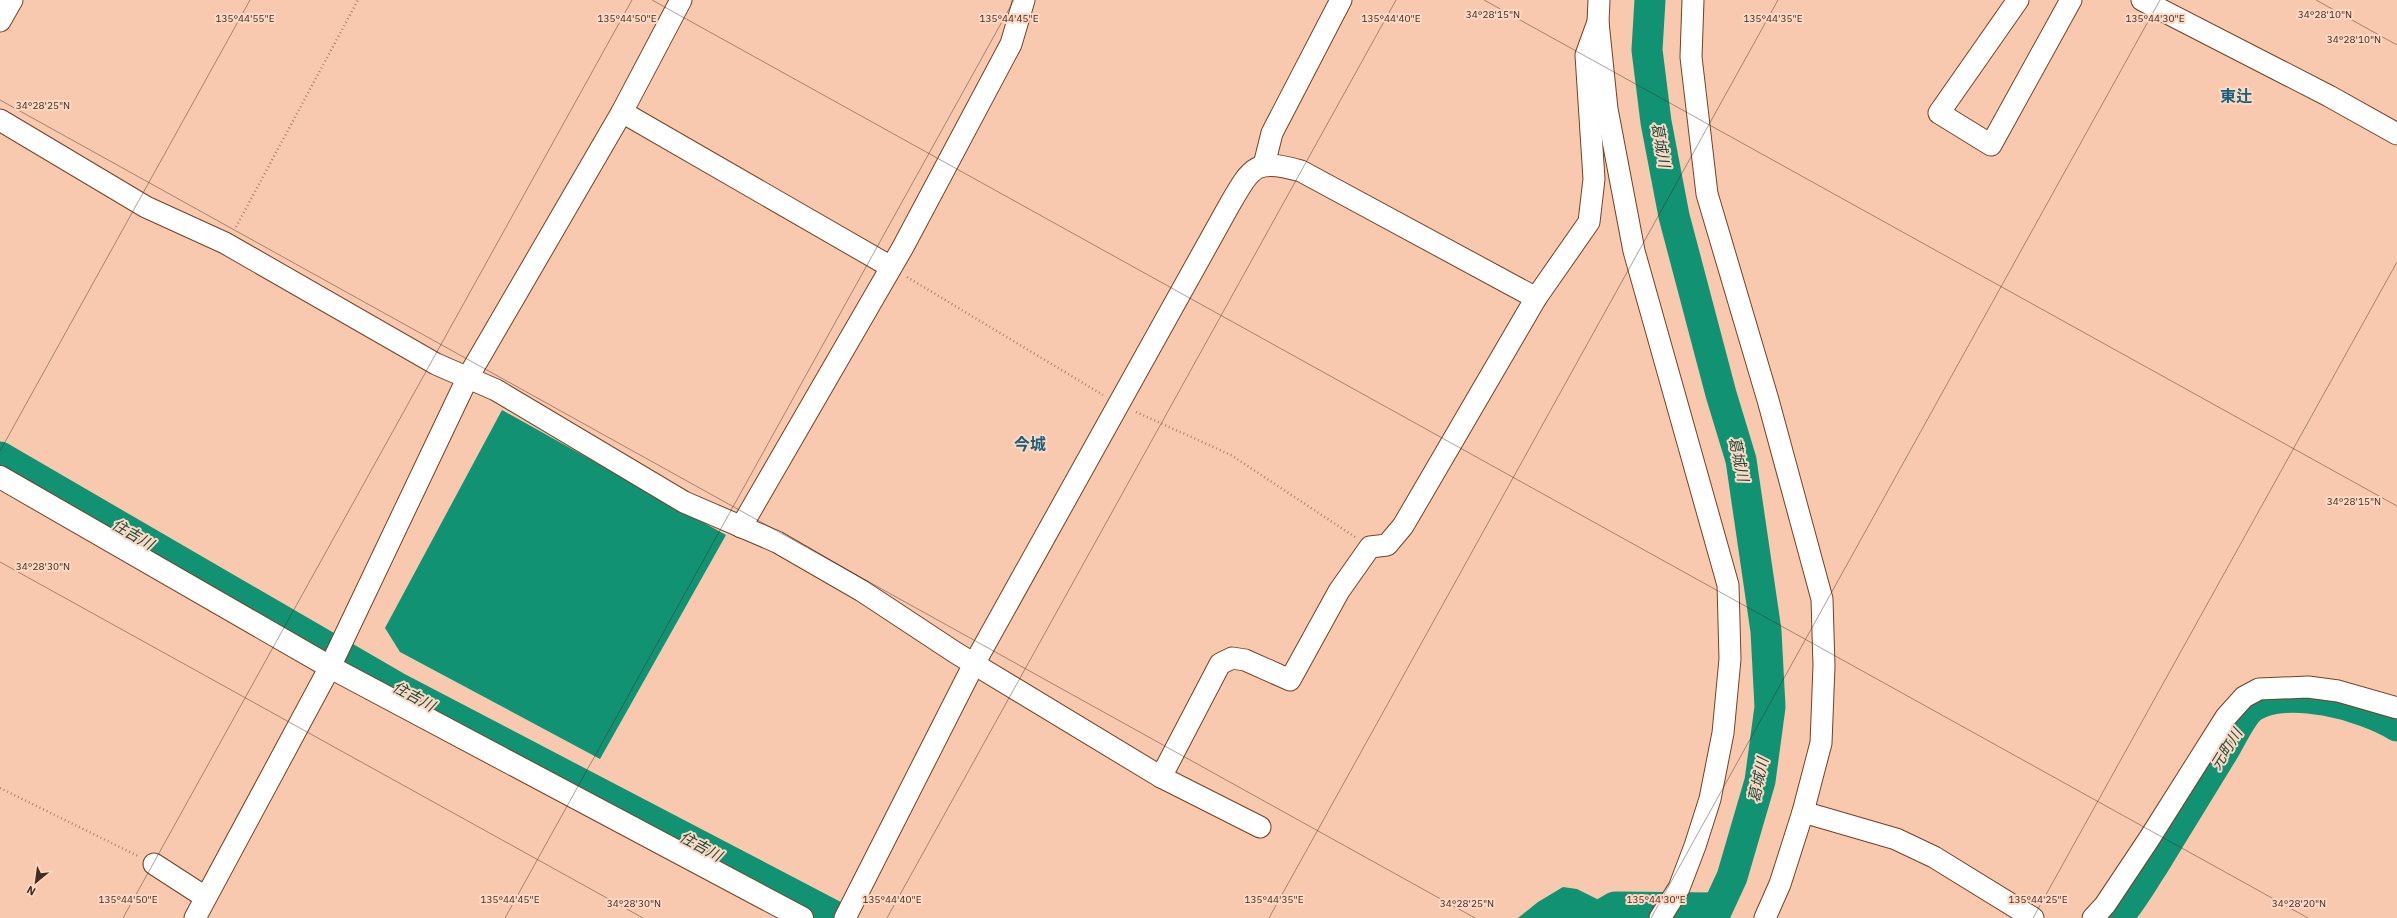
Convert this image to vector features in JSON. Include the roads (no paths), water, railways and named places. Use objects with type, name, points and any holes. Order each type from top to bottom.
[{"type":"street","points":[[0,21],[12,0]]},
{"type":"street","points":[[195,918],[334,657],[468,377],[622,112],[681,0]]},
{"type":"street","points":[[741,527],[891,267],[1011,44],[1024,0]]},
{"type":"street","points":[[1264,165],[1272,133],[1341,0]]},
{"type":"street","points":[[1599,0],[1598,22],[1612,145],[1634,251],[1728,585],[1730,659],[1722,740],[1710,799],[1695,846],[1679,888],[1660,918]]},
{"type":"street","points":[[1693,0],[1691,57],[1707,194],[1768,400],[1822,599],[1824,666],[1820,743],[1803,812],[1780,884],[1765,918]]},
{"type":"street","points":[[2018,0],[1939,113],[1991,145],[2071,0]]},
{"type":"street","points":[[2142,0],[2328,96],[2397,134]]},
{"type":"street","points":[[1161,777],[1220,664],[1232,658],[1245,660],[1290,680],[1339,591],[1370,547],[1387,545],[1403,526],[1536,298],[1588,222],[1594,179],[1586,55],[1598,22]]},
{"type":"street","points":[[622,112],[891,267]]},
{"type":"street","points":[[0,120],[146,207],[225,243],[436,364],[496,390],[684,502],[777,542],[862,591],[974,664],[1161,777],[1260,827]]},
{"type":"street","points":[[845,918],[974,664],[1245,178],[1254,169],[1264,165],[1277,164],[1301,171],[1536,298]]},
{"type":"street","points":[[0,477],[334,657],[802,918]]},
{"type":"street","points":[[2093,918],[2105,905],[2149,839],[2226,717],[2244,697],[2259,689],[2308,687],[2338,691],[2397,708]]},
{"type":"street","points":[[1803,812],[1896,839],[1934,857],[2033,918]]},
{"type":"street","points":[[154,864],[205,897]]},
{"type":"waterway","name":"葛城川","points":[[1650,0],[1647,50],[1656,122],[1674,216],[1721,394],[1741,460],[1766,631],[1770,707],[1760,781],[1732,877],[1713,918]]},
{"type":"waterway","name":"住吉川","points":[[0,457],[396,687],[838,918]]},
{"type":"waterway","name":"元町川","points":[[2117,918],[2153,866],[2239,723],[2252,707],[2267,700],[2284,697],[2325,700],[2366,711],[2397,726]]},
{"type":"waterway","name":"住吉川","points":[[1596,918],[1615,907],[1717,908]]},
{"type":"district","name":"東辻","points":[[2236,96]]},
{"type":"district","name":"今城","points":[[1030,444]]}]
